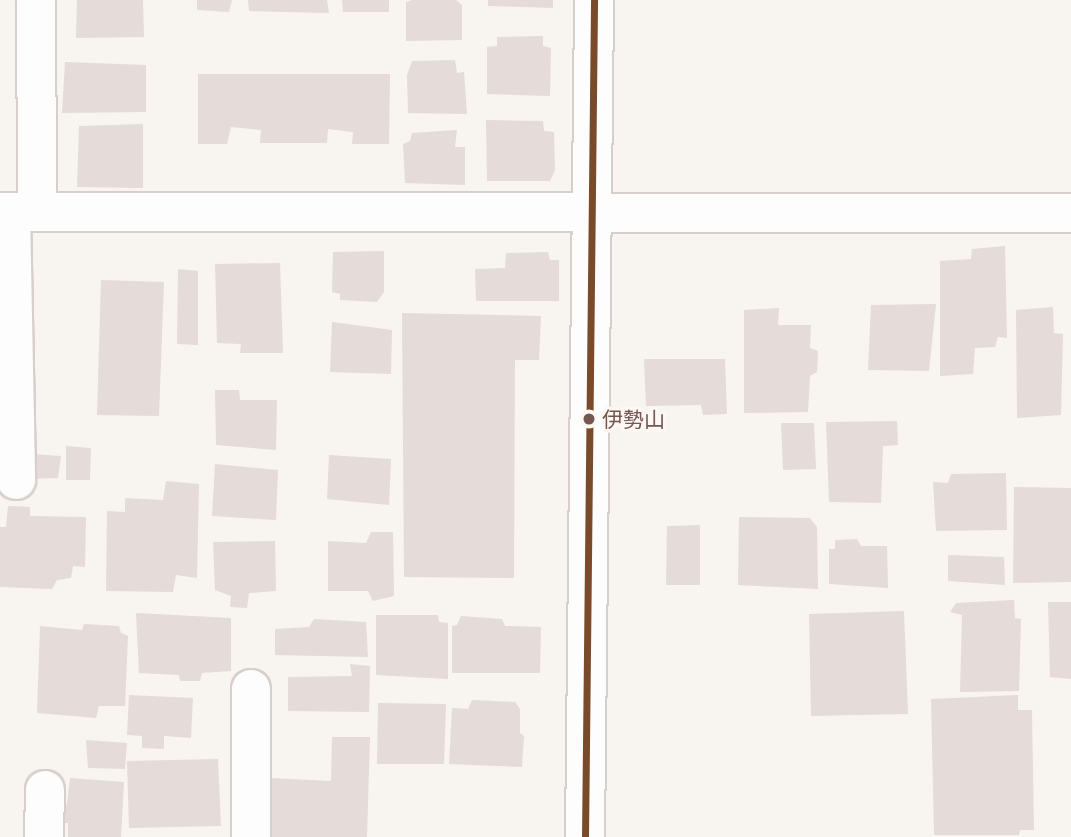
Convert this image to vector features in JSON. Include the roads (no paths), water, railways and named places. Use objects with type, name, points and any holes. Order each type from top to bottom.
[{"type":"street","points":[[16,480],[16,212],[36,0]]},
{"type":"street","points":[[584,837],[594,0]]},
{"type":"street","points":[[16,212],[593,210],[1071,213]]},
{"type":"street","points":[[251,689],[251,837]]},
{"type":"street","points":[[44,837],[45,790]]},
{"type":"place","name":"伊勢山","points":[[589,419]]}]
